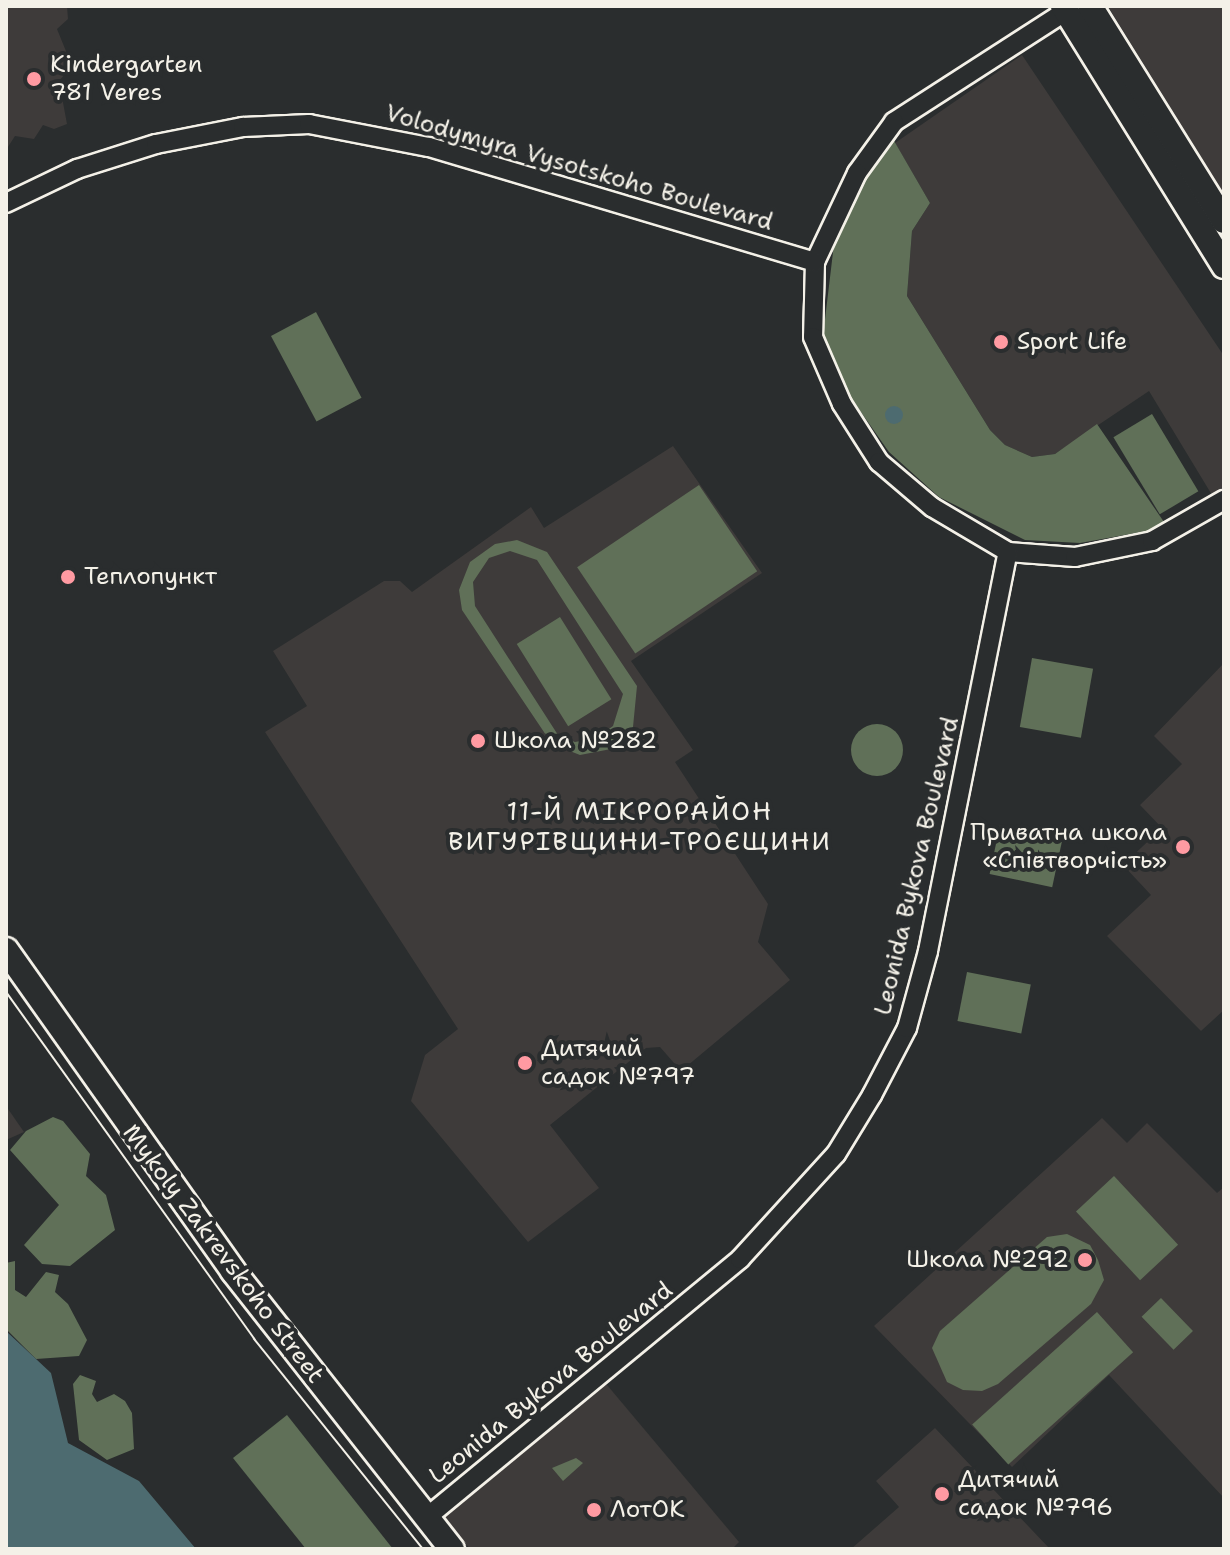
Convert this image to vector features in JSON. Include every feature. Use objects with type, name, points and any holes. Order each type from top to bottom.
[{"type":"street","points":[[1090,6],[1224,221]]},
{"type":"street","points":[[1224,266],[1064,8],[903,111],[857,173],[815,262],[813,337],[842,404],[879,462],[932,507],[1008,552],[1075,557],[1152,541],[1224,500]]},
{"type":"street","name":"Volodymyra Vysotskoho Boulevard","points":[[6,203],[77,169],[156,144],[243,127],[309,124],[417,143],[815,262]]},
{"type":"street","name":"Leonida Bykova Boulevard","points":[[426,1518],[740,1259],[836,1154],[872,1095],[907,1028],[928,951],[1008,552]]},
{"type":"street","name":"Mykoly Zakrevskoho Street","points":[[6,950],[233,1271],[452,1549]]},
{"type":"shaded area","name":"Kindergarten 781 Veres","points":[[6,6],[67,6],[68,19],[57,29],[72,66],[59,81],[67,124],[54,129],[43,125],[34,139],[15,136],[6,150]]},
{"type":"shaded area","points":[[1224,6],[1224,194],[1109,8]]},
{"type":"shaded area","points":[[1022,55],[1224,356],[1224,486],[1212,495],[1149,391],[1055,454],[1032,457],[1005,445],[990,430],[907,296],[912,231],[930,203],[895,143]]},
{"type":"shaded area","name":"Школа №282","points":[[673,446],[762,573],[631,661],[693,750],[675,762],[768,904],[758,942],[790,980],[681,1071],[660,1047],[646,1048],[550,1125],[599,1188],[528,1242],[411,1101],[425,1055],[458,1029],[265,732],[307,706],[273,651],[384,581],[400,581],[412,592],[531,507],[544,528]]},
{"type":"shaded area","name":"Приватна школа «Співтворчість»","points":[[1224,663],[1224,1010],[1201,1031],[1107,936],[1151,895],[1123,865],[1162,828],[1140,805],[1182,764],[1154,736]]},
{"type":"shaded area","points":[[6,1106],[24,1132],[6,1140]]},
{"type":"shaded area","name":"Школа №292","points":[[1102,1118],[1127,1143],[1147,1123],[1217,1193],[1224,1187],[1224,1498],[1109,1375],[1012,1467],[874,1326]]},
{"type":"shaded area","points":[[602,1379],[739,1542],[732,1549],[470,1549],[443,1517]]},
{"type":"shaded area","name":"Дитячий садок №796","points":[[935,1428],[1050,1549],[851,1549],[899,1507],[876,1481]]},
{"type":"green space","points":[[893,139],[930,203],[912,231],[907,296],[990,430],[1005,445],[1032,457],[1055,454],[1097,424],[1164,522],[1147,531],[1080,543],[1025,540],[939,497],[889,452],[849,395],[823,336],[834,244],[863,178]]},
{"type":"green space","points":[[316,312],[362,398],[317,422],[271,336]]},
{"type":"green space","points":[[1152,414],[1198,491],[1160,514],[1113,437]]},
{"type":"green space","points":[[699,485],[757,571],[635,653],[577,567]]},
{"type":"green space","points":[[517,540],[547,552],[637,686],[633,727],[611,749],[580,755],[552,744],[462,610],[459,590],[470,562],[495,544]],"holes":[[[510,551],[537,560],[623,694],[613,726],[596,738],[575,742],[558,735],[475,606],[473,582],[489,558]]]},
{"type":"green space","points":[[560,617],[611,699],[568,726],[517,644]]},
{"type":"green space","points":[[1032,658],[1093,669],[1081,738],[1020,727]]},
{"type":"green space","points":[[877,724],[896,731],[903,750],[896,769],[877,776],[858,769],[851,750],[858,731]]},
{"type":"green space","points":[[1000,825],[1063,838],[1052,887],[990,874]]},
{"type":"green space","points":[[967,972],[1031,984],[1021,1033],[957,1021]]},
{"type":"green space","points":[[53,1117],[63,1121],[90,1154],[86,1176],[106,1195],[115,1230],[70,1266],[42,1264],[24,1245],[59,1205],[10,1150],[26,1131]]},
{"type":"green space","points":[[1114,1176],[1178,1245],[1140,1280],[1076,1211]]},
{"type":"green space","points":[[1067,1234],[1090,1245],[1098,1260],[1104,1280],[1091,1304],[998,1384],[982,1391],[963,1390],[947,1382],[932,1348],[940,1331],[1047,1237]]},
{"type":"green space","points":[[15,1261],[15,1290],[26,1297],[46,1272],[59,1275],[55,1292],[68,1304],[87,1340],[79,1356],[36,1359],[6,1329],[6,1263]]},
{"type":"green space","points":[[1161,1298],[1193,1331],[1174,1350],[1142,1317]]},
{"type":"green space","points":[[1097,1312],[1133,1352],[1008,1465],[972,1424]]},
{"type":"green space","points":[[80,1375],[96,1381],[92,1394],[97,1402],[114,1394],[125,1401],[132,1413],[134,1449],[107,1460],[79,1440],[73,1384]]},
{"type":"green space","points":[[287,1415],[393,1549],[306,1549],[233,1458]]},
{"type":"green space","points":[[576,1458],[583,1463],[563,1481],[552,1468]]},
{"type":"water","points":[[894,406],[903,415],[894,424],[885,415]]},
{"type":"water","points":[[6,1331],[51,1373],[68,1443],[139,1481],[196,1549],[6,1549]]},
{"type":"tram line","points":[[6,992],[254,1339],[423,1549]]},
{"type":"place","name":"Kindergarten 781 Veres","points":[[34,79]]},
{"type":"place","name":"Sport Life","points":[[1001,342]]},
{"type":"place","name":"Теплопункт","points":[[68,577]]},
{"type":"place","name":"Школа №282","points":[[478,741]]},
{"type":"place","name":"Приватна школа «Співтворчість»","points":[[1183,847]]},
{"type":"place","name":"Дитячий садок №797","points":[[525,1063]]},
{"type":"place","name":"Школа №292","points":[[1085,1260]]},
{"type":"place","name":"Дитячий садок №796","points":[[942,1494]]},
{"type":"place","name":"ЛотОК","points":[[594,1510]]},
{"type":"district","name":"11-Й МІКРОРАЙОН ВИГУРІВЩИНИ-ТРОЄЩИНИ","points":[[640,826]]}]
